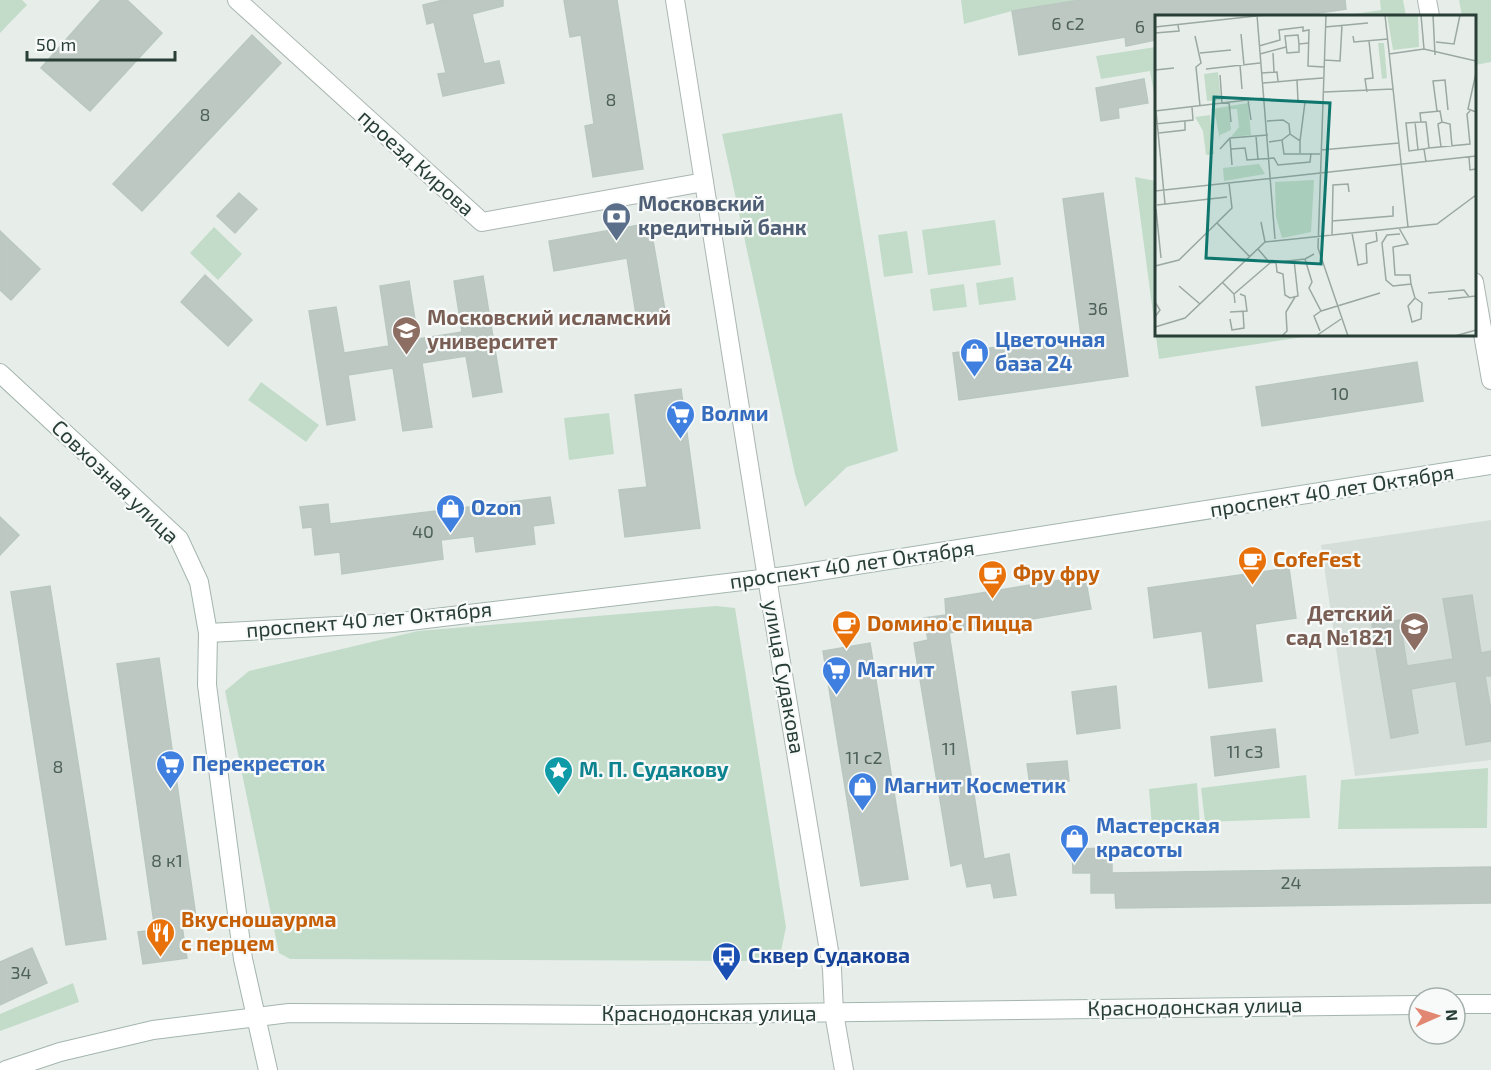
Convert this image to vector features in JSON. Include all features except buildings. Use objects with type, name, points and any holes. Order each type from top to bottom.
[{"type":"street","name":"проезд Кирова","points":[[237,0],[482,222],[704,182]]},
{"type":"street","name":"улица Судакова","points":[[675,0],[832,969],[834,1013],[844,1070]]},
{"type":"street","points":[[1427,0],[1430,15]]},
{"type":"street","points":[[1476,294],[1491,380]]},
{"type":"street","name":"Совхозная улица","points":[[0,373],[179,539],[199,582],[208,633],[207,686],[243,959],[268,1070]]},
{"type":"street","name":"проспект 40 лет Октября","points":[[208,633],[393,623],[767,578],[1074,532],[1491,465]]},
{"type":"street","points":[[1467,1004],[1491,1004]]},
{"type":"street","name":"Краснодонская улица","points":[[6,1070],[60,1052],[153,1030],[290,1014],[624,1015],[1407,1005]]},
{"type":"shaded area","name":"Детский сад №1821","points":[[1491,520],[1491,760],[1355,776],[1321,545]]},
{"type":"green space","points":[[0,0],[22,0],[27,5],[0,33]]},
{"type":"green space","points":[[961,0],[1080,0],[1012,11],[964,24]]},
{"type":"green space","points":[[1380,0],[1403,0],[1406,15],[1348,15],[1381,10]]},
{"type":"green space","points":[[1459,0],[1491,0],[1491,62],[1476,65],[1476,15],[1462,15]]},
{"type":"green space","points":[[1155,47],[1155,99],[1150,71],[1101,79],[1096,56]]},
{"type":"green space","points":[[842,113],[898,451],[847,467],[805,507],[795,474],[722,134]]},
{"type":"green space","points":[[1135,177],[1155,181],[1155,329]]},
{"type":"green space","points":[[995,220],[1001,265],[928,275],[922,230]]},
{"type":"green space","points":[[214,227],[242,254],[218,280],[190,253]]},
{"type":"green space","points":[[907,231],[913,273],[884,277],[878,235]]},
{"type":"green space","points":[[1013,277],[1016,300],[979,305],[976,283]]},
{"type":"green space","points":[[964,284],[967,307],[933,311],[930,289]]},
{"type":"green space","points":[[1156,336],[1309,336],[1159,359]]},
{"type":"green space","points":[[261,382],[319,425],[306,442],[248,400]]},
{"type":"green space","points":[[609,413],[614,454],[569,460],[564,418]]},
{"type":"green space","points":[[716,606],[735,608],[786,927],[779,961],[290,959],[279,953],[225,691],[249,671],[418,631]]},
{"type":"green space","points":[[1488,768],[1487,828],[1338,829],[1341,780]]},
{"type":"green space","points":[[1306,775],[1310,818],[1205,822],[1201,788]]},
{"type":"green space","points":[[1197,783],[1200,826],[1152,827],[1149,789]]},
{"type":"green space","points":[[73,983],[79,1002],[0,1031],[0,1014]]},
{"type":"place","name":"Московский кредитный банк","points":[[617,242]]},
{"type":"place","name":"Московский исламский университет","points":[[406,356]]},
{"type":"place","name":"Цветочная база 24","points":[[974,378]]},
{"type":"place","name":"Волми","points":[[680,440]]},
{"type":"place","name":"Ozon","points":[[450,534]]},
{"type":"place","name":"CofeFest","points":[[1252,586]]},
{"type":"place","name":"Фру фру","points":[[992,600]]},
{"type":"place","name":"Dомино'с Пицца","points":[[846,650]]},
{"type":"place","name":"Детский сад №1821","points":[[1414,652]]},
{"type":"place","name":"Магнит","points":[[836,696]]},
{"type":"place","name":"Перекресток","points":[[171,790]]},
{"type":"place","name":"М. П. Судакову","points":[[558,796]]},
{"type":"place","name":"Магнит Косметик","points":[[863,812]]},
{"type":"place","name":"Мастерская красоты","points":[[1075,864]]},
{"type":"place","name":"Вкусношаурма с перцем","points":[[160,958]]},
{"type":"place","name":"Сквер Судакова","points":[[727,982]]}]
